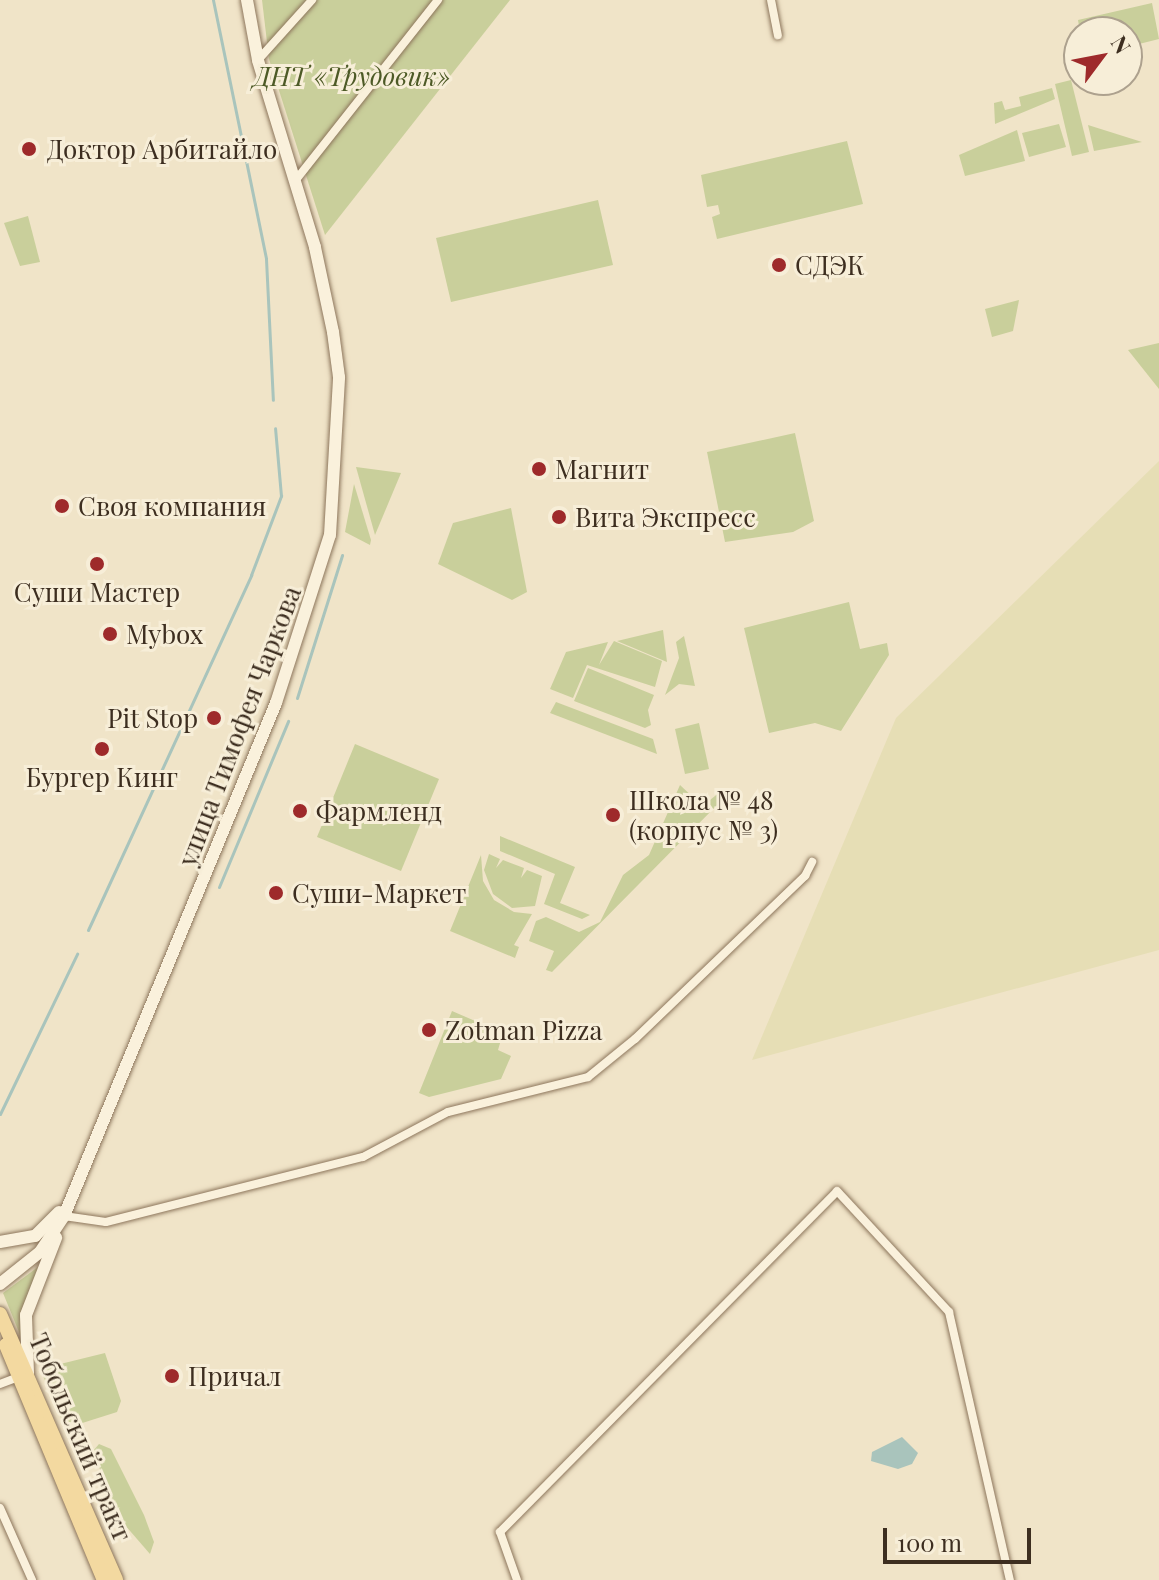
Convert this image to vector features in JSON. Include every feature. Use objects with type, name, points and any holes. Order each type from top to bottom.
[{"type":"main road","name":"улица Тимофея Чаркова","points":[[0,1284],[40,1252],[64,1216],[276,703],[330,535],[339,377],[326,292],[258,60],[247,0]]},
{"type":"main road","points":[[0,1242],[35,1236],[74,1189]]},
{"type":"main road","points":[[23,1375],[26,1315],[64,1216]]},
{"type":"main road","name":"Тобольский тракт","points":[[0,1314],[23,1375]]},
{"type":"main road","name":"Тобольский тракт","points":[[0,1325],[108,1575]]},
{"type":"street","points":[[258,60],[312,0]]},
{"type":"street","points":[[295,181],[438,0]]},
{"type":"street","points":[[771,0],[778,35]]},
{"type":"street","points":[[64,1216],[106,1222],[363,1157],[448,1112],[588,1077],[635,1039],[805,876],[812,862]]},
{"type":"street","points":[[517,1580],[500,1532],[837,1191],[951,1320],[1010,1580]]},
{"type":"street","points":[[0,1384],[23,1375]]},
{"type":"street","points":[[0,1508],[32,1580]]},
{"type":"shaded area","points":[[1159,461],[1159,950],[752,1060],[896,718]]},
{"type":"green space","name":"ДНТ «Трудовик»","points":[[262,0],[510,0],[325,235],[269,59]]},
{"type":"green space","points":[[1152,3],[1159,39],[1143,43],[1143,16],[1095,16]]},
{"type":"green space","points":[[1063,82],[1063,96],[1075,96],[1089,152],[1072,156],[1055,84]]},
{"type":"green space","points":[[1052,88],[1055,99],[995,124],[994,103],[1002,101],[1005,110],[1021,106],[1019,97]]},
{"type":"green space","points":[[1059,124],[1066,147],[1029,157],[1022,133]]},
{"type":"green space","points":[[1088,125],[1142,142],[1094,151]]},
{"type":"green space","points":[[1017,130],[1025,161],[965,176],[959,155]]},
{"type":"green space","points":[[847,141],[863,204],[717,239],[712,217],[720,214],[718,205],[707,207],[701,175]]},
{"type":"green space","points":[[598,200],[613,265],[451,302],[436,238]]},
{"type":"green space","points":[[28,216],[40,262],[20,266],[4,223]]},
{"type":"green space","points":[[1019,300],[1013,331],[992,337],[985,309]]},
{"type":"green space","points":[[1159,343],[1159,389],[1128,350]]},
{"type":"green space","points":[[795,433],[814,521],[793,532],[725,542],[707,452]]},
{"type":"green space","points":[[356,467],[401,473],[375,535]]},
{"type":"green space","points":[[354,484],[371,540],[370,545],[345,532]]},
{"type":"green space","points":[[511,508],[527,592],[512,600],[438,564],[453,523]]},
{"type":"green space","points":[[849,602],[860,649],[887,643],[889,655],[841,731],[815,723],[769,733],[744,628]]},
{"type":"green space","points":[[663,630],[667,662],[617,641]]},
{"type":"green space","points":[[684,636],[695,686],[679,684],[665,695],[679,658],[676,642]]},
{"type":"green space","points":[[614,641],[662,661],[655,687],[587,665],[573,698],[550,689],[566,652],[608,642],[599,665]]},
{"type":"green space","points":[[588,668],[654,695],[648,710],[651,725],[645,728],[574,701]]},
{"type":"green space","points":[[556,702],[653,739],[657,754],[550,713]]},
{"type":"green space","points":[[699,723],[709,769],[685,774],[675,729]]},
{"type":"green space","points":[[355,744],[439,779],[401,871],[317,837]]},
{"type":"green space","points":[[680,785],[697,801],[710,800],[720,792],[725,797],[552,972],[546,970],[554,951],[529,941],[536,921],[546,917],[579,932],[600,922],[623,875],[649,855]]},
{"type":"green space","points":[[500,836],[575,867],[560,903],[590,915],[582,919],[544,904],[555,874],[500,851]]},
{"type":"green space","points":[[489,854],[500,859],[496,868],[503,860],[524,868],[521,878],[527,870],[542,876],[535,906],[512,908],[493,894],[484,870]]},
{"type":"green space","points":[[481,855],[483,881],[494,900],[514,912],[532,914],[514,945],[519,947],[515,958],[450,931]]},
{"type":"green space","points":[[452,1011],[503,1033],[498,1050],[511,1056],[501,1079],[429,1097],[419,1093]]},
{"type":"green space","points":[[38,1267],[21,1312],[21,1337],[3,1293]]},
{"type":"green space","points":[[105,1353],[121,1401],[117,1412],[76,1425],[61,1418],[40,1369]]},
{"type":"green space","points":[[99,1444],[111,1449],[144,1515],[154,1542],[150,1554],[118,1517],[93,1451]]},
{"type":"water","points":[[902,1437],[918,1453],[912,1464],[898,1469],[871,1461],[872,1452]]},
{"type":"waterway","points":[[213,0],[266,259],[273,400]]},
{"type":"waterway","points":[[88,930],[251,575],[281,496],[275,428]]},
{"type":"waterway","points":[[297,698],[342,555]]},
{"type":"waterway","points":[[219,887],[288,721]]},
{"type":"waterway","points":[[0,1114],[77,954]]},
{"type":"place","name":"Доктор Арбитайло","points":[[29,149]]},
{"type":"place","name":"СДЭК","points":[[779,265]]},
{"type":"place","name":"Магнит","points":[[539,469]]},
{"type":"place","name":"Своя компания","points":[[62,506]]},
{"type":"place","name":"Вита Экспресс","points":[[559,517]]},
{"type":"place","name":"Суши Мастер","points":[[97,564]]},
{"type":"place","name":"Mybox","points":[[110,634]]},
{"type":"place","name":"Pit Stop","points":[[214,718]]},
{"type":"place","name":"Бургер Кинг","points":[[102,749]]},
{"type":"place","name":"Фармленд","points":[[300,811]]},
{"type":"place","name":"Школа № 48 (корпус № 3)","points":[[613,815]]},
{"type":"place","name":"Суши-Маркет","points":[[276,893]]},
{"type":"place","name":"Zotman Pizza","points":[[429,1030]]},
{"type":"place","name":"Причал","points":[[172,1376]]}]
